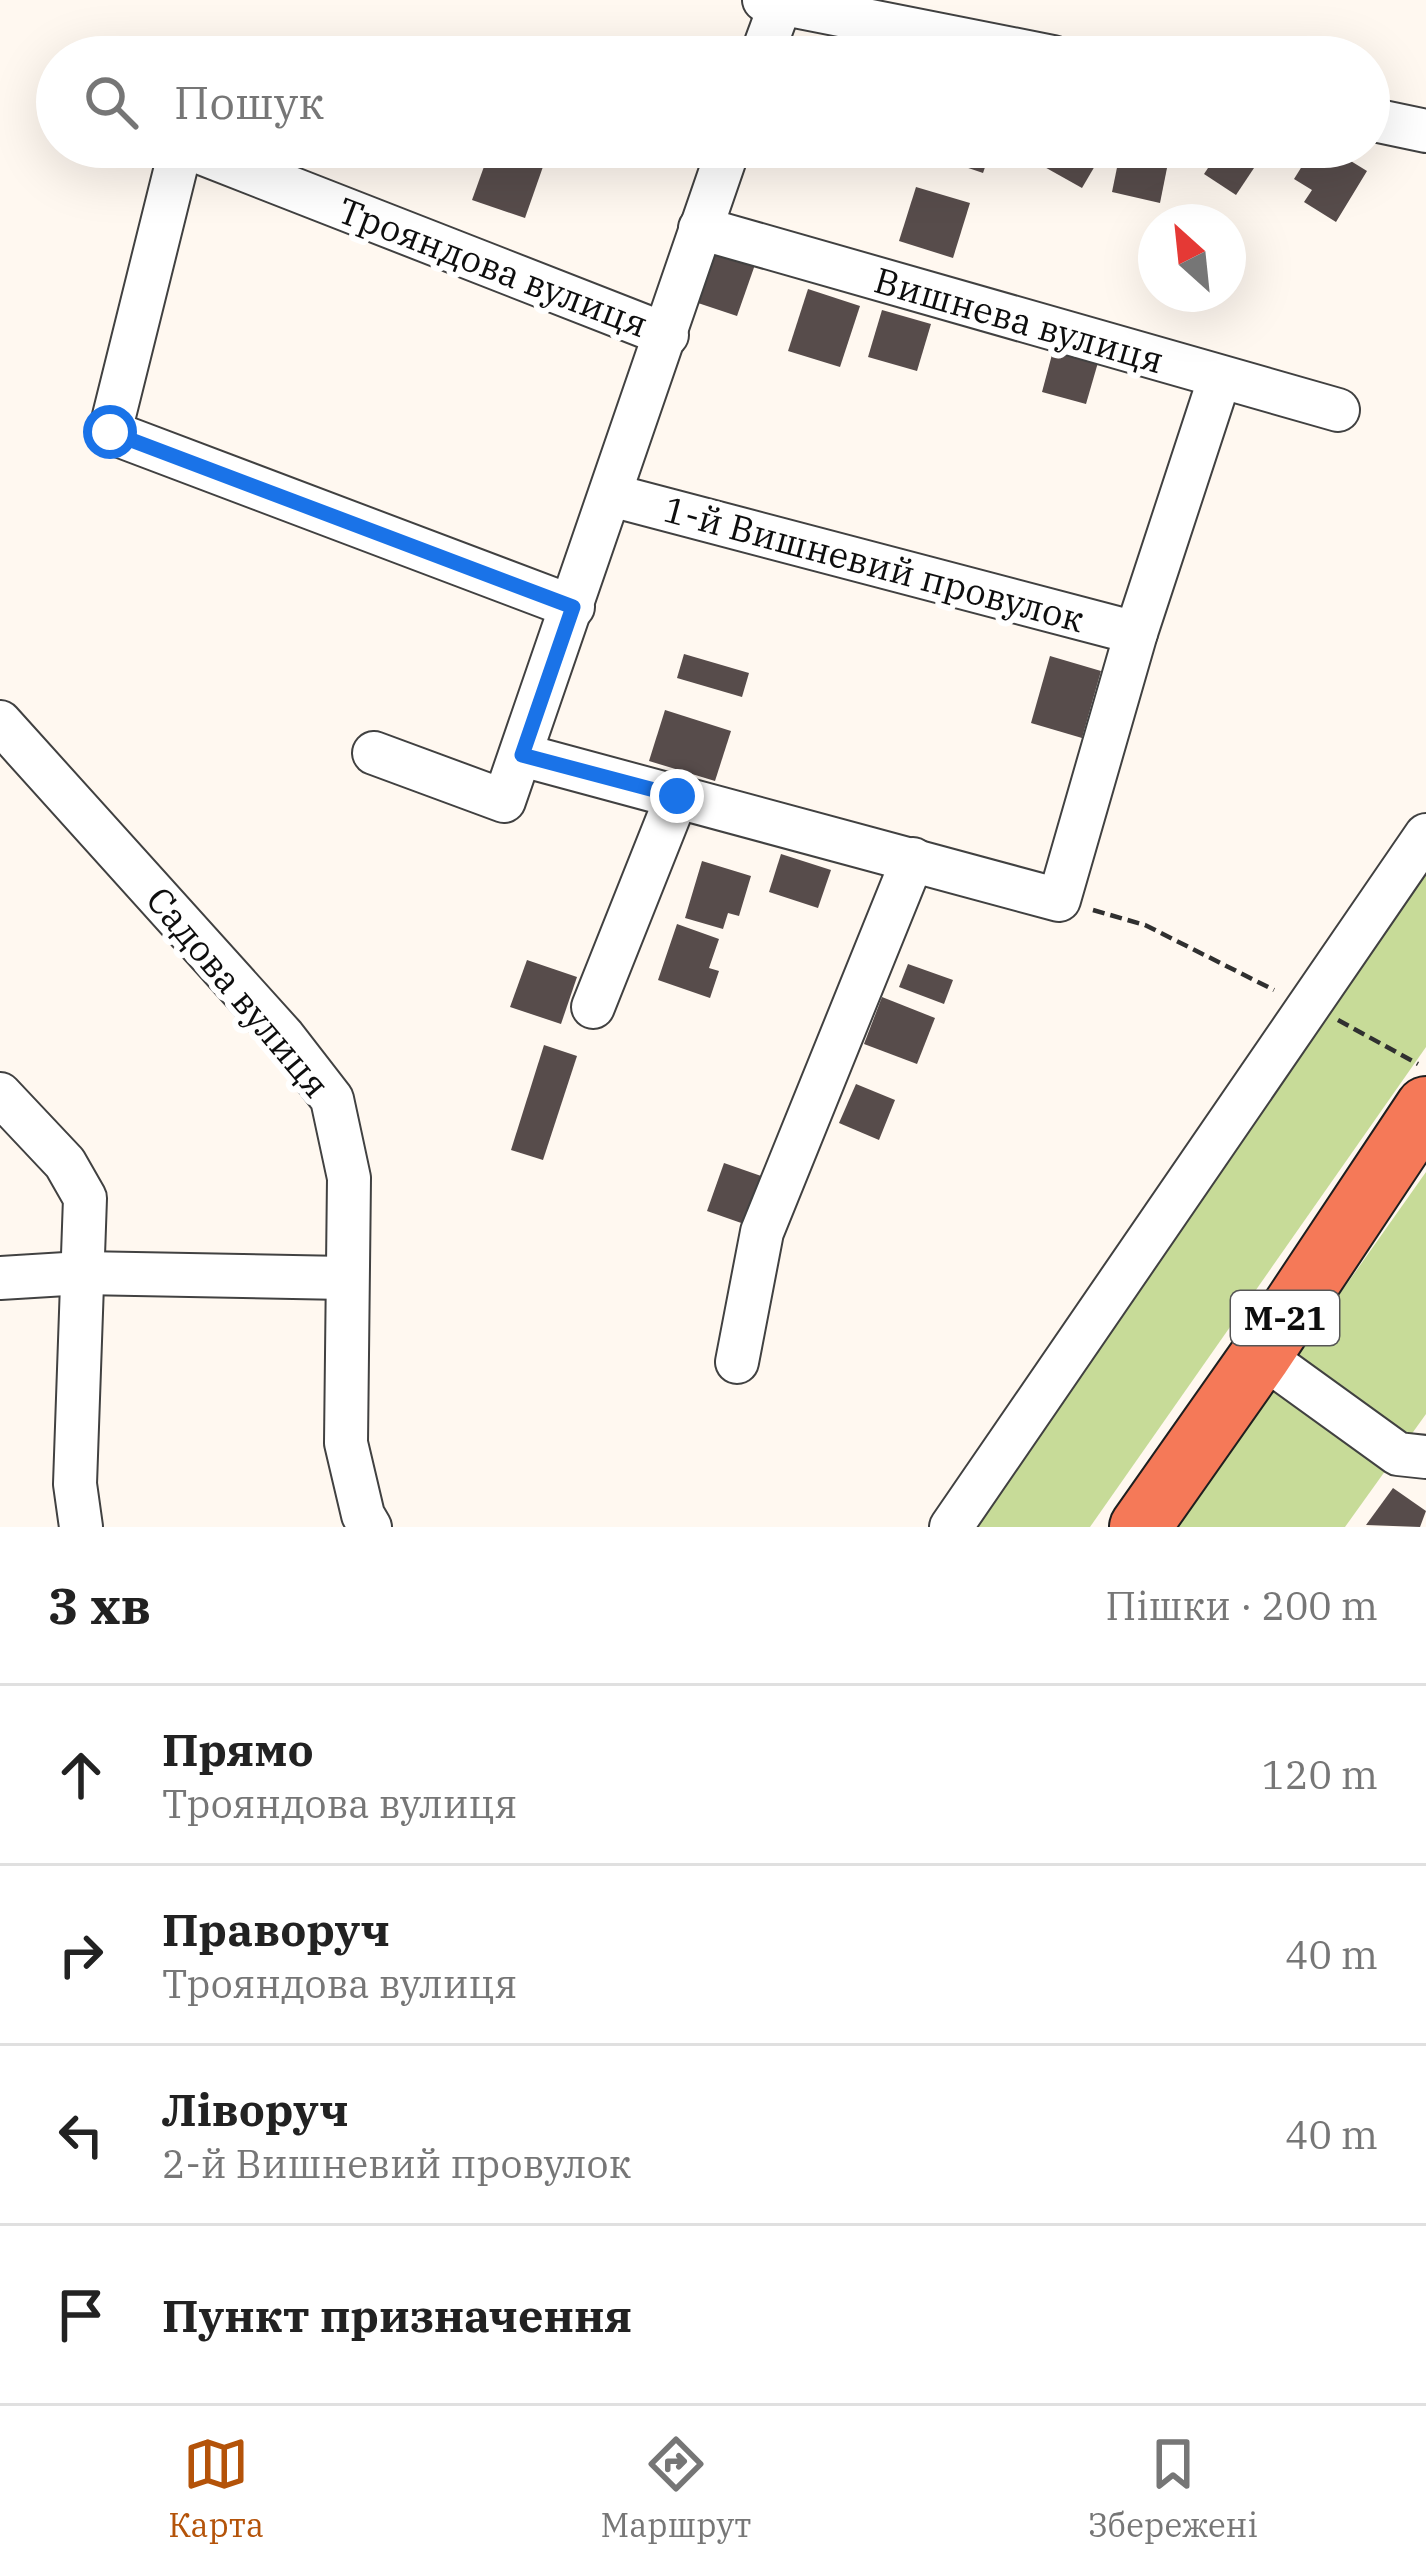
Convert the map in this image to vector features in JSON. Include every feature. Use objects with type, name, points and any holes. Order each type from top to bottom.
[{"type":"highway","name":"М-21","points":[[1140,1527],[1426,1107]]},
{"type":"street","points":[[767,36],[776,1],[949,36]]},
{"type":"street","points":[[1390,123],[1426,131]]},
{"type":"street","name":"Трояндова вулиця","points":[[178,168],[110,432],[573,607]]},
{"type":"street","name":"Трояндова вулиця","points":[[237,168],[667,335]]},
{"type":"street","name":"Трояндова вулиця","points":[[374,753],[504,801],[721,168]]},
{"type":"street","name":"Вишнева вулиця","points":[[700,228],[1338,410]]},
{"type":"street","points":[[522,755],[1059,900],[1136,634],[1220,377]]},
{"type":"street","name":"1-й Вишневий провулок","points":[[611,495],[1136,634]]},
{"type":"street","name":"Садова вулиця","points":[[0,722],[284,1037],[332,1100],[349,1178],[346,1443],[370,1527]]},
{"type":"street","points":[[593,1006],[677,796]]},
{"type":"street","points":[[951,1527],[1426,835]]},
{"type":"street","points":[[737,1362],[762,1232],[913,859]]},
{"type":"street","points":[[0,1094],[64,1163],[86,1198],[75,1484],[81,1527]]},
{"type":"street","points":[[0,1278],[82,1273],[345,1278]]},
{"type":"street","points":[[1261,1355],[1398,1454],[1426,1457]]},
{"type":"path","points":[[1059,900],[1145,925],[1310,1004],[1426,1069]]},
{"type":"green space","points":[[1426,835],[1426,1047],[1090,1527],[951,1527]]},
{"type":"green space","points":[[1426,1172],[1426,1414],[1345,1527],[1175,1527]]},
{"type":"building","points":[[483,168],[543,168],[525,218],[472,200]]},
{"type":"building","points":[[1046,168],[1094,168],[1082,188]]},
{"type":"building","points":[[1117,168],[1167,168],[1160,203],[1112,192]]},
{"type":"building","points":[[1208,168],[1254,168],[1236,195],[1204,174]]},
{"type":"building","points":[[1301,168],[1367,171],[1336,222],[1304,202],[1312,190],[1294,179]]},
{"type":"building","points":[[916,187],[970,203],[953,258],[899,241]]},
{"type":"building","points":[[711,243],[757,259],[737,316],[692,301]]},
{"type":"building","points":[[808,289],[860,306],[840,367],[788,351]]},
{"type":"building","points":[[882,310],[931,324],[917,371],[868,357]]},
{"type":"building","points":[[1054,347],[1099,359],[1086,404],[1042,392]]},
{"type":"building","points":[[684,654],[749,673],[742,697],[677,678]]},
{"type":"building","points":[[1050,656],[1101,671],[1082,738],[1031,723]]},
{"type":"building","points":[[665,710],[731,731],[715,781],[649,761]]},
{"type":"building","points":[[781,854],[831,870],[818,908],[769,892]]},
{"type":"building","points":[[702,861],[751,876],[739,916],[728,913],[723,929],[685,918]]},
{"type":"building","points":[[677,924],[719,939],[709,968],[719,971],[710,998],[658,980]]},
{"type":"building","points":[[527,960],[577,977],[561,1024],[510,1007]]},
{"type":"building","points":[[908,964],[953,980],[944,1004],[899,987]]},
{"type":"building","points":[[882,997],[935,1018],[917,1064],[864,1044]]},
{"type":"building","points":[[544,1045],[577,1056],[543,1160],[511,1150]]},
{"type":"building","points":[[856,1084],[895,1100],[879,1140],[839,1123]]},
{"type":"building","points":[[724,1163],[764,1177],[747,1225],[707,1211]]},
{"type":"building","points":[[1393,1488],[1426,1511],[1420,1527],[1366,1525]]},
{"type":"route","points":[[110,432],[573,607],[522,755],[677,796]]}]
